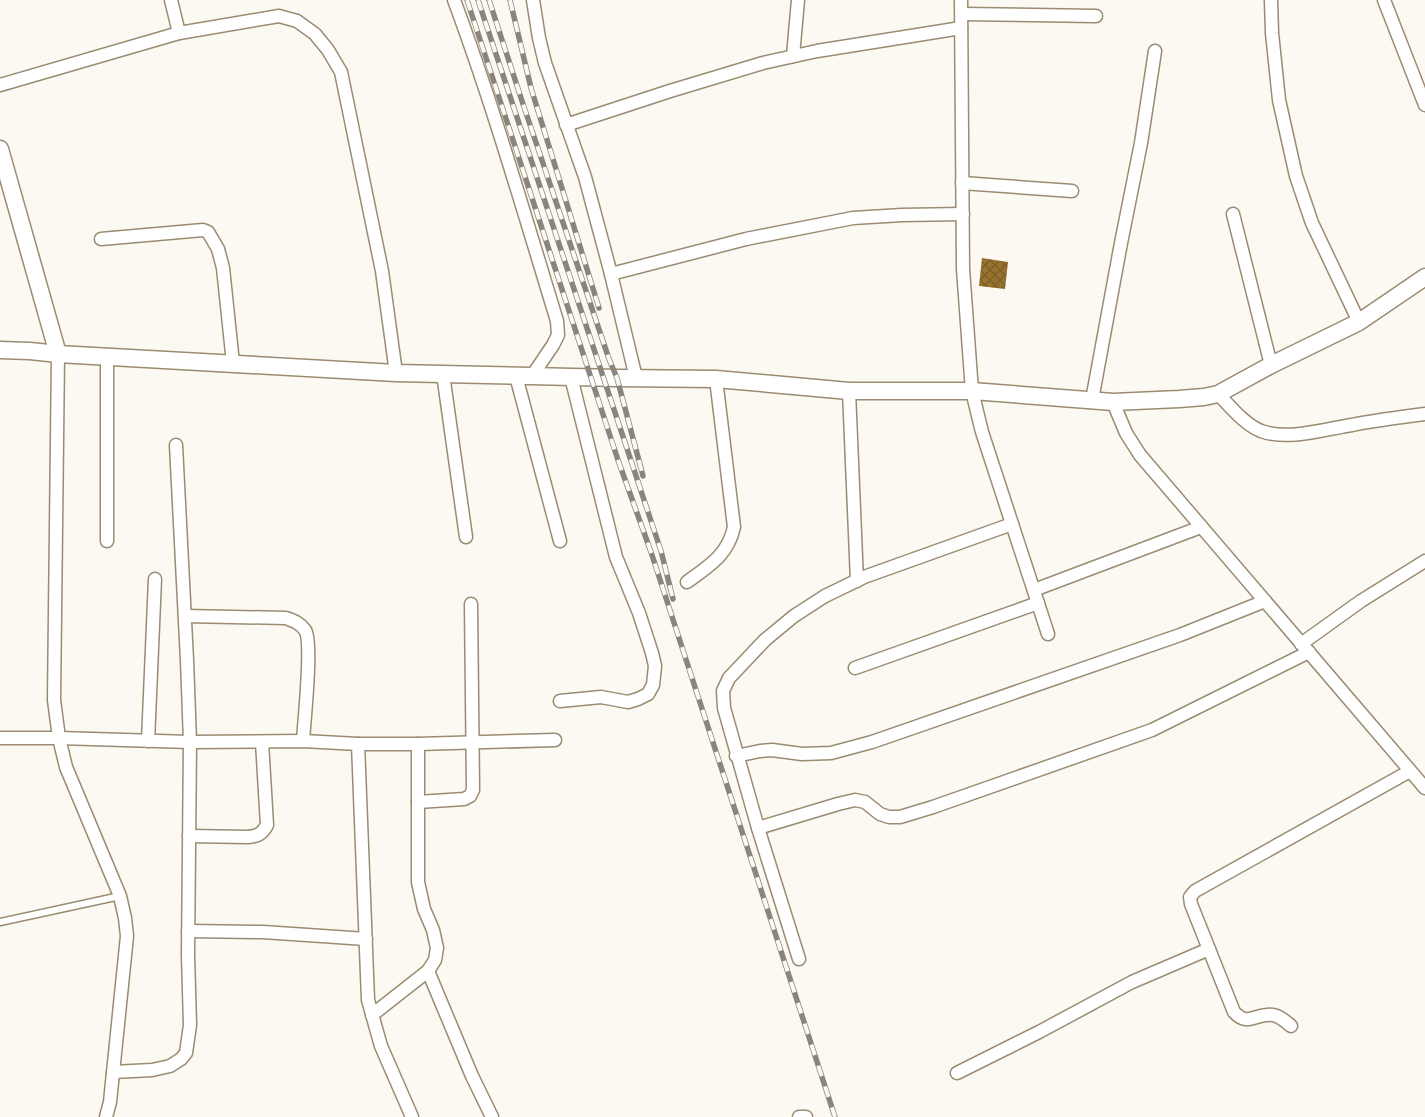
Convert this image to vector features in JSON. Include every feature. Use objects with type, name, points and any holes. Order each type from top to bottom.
[{"type":"street","points":[[170,0],[179,33]]},
{"type":"street","points":[[454,0],[474,53],[557,321],[558,335],[553,345],[524,376]]},
{"type":"street","points":[[533,0],[545,63],[585,177],[636,378]]},
{"type":"street","points":[[794,56],[798,0]]},
{"type":"street","points":[[961,0],[963,269],[972,390],[982,432],[1048,634]]},
{"type":"street","points":[[1271,0],[1272,33],[1279,100],[1296,176],[1312,223],[1359,322]]},
{"type":"street","points":[[1384,0],[1425,105]]},
{"type":"street","points":[[962,14],[1096,16]]},
{"type":"street","points":[[0,85],[179,33],[279,16],[297,21],[315,34],[328,50],[341,72],[382,271],[396,373]]},
{"type":"street","points":[[566,125],[763,63],[817,51],[961,28]]},
{"type":"street","points":[[1092,400],[1141,143],[1155,51]]},
{"type":"street","points":[[0,149],[6,190],[58,354],[54,700],[59,738],[66,767],[120,896],[126,918],[127,936],[110,1102],[106,1117]]},
{"type":"street","points":[[962,183],[1072,191]]},
{"type":"street","points":[[611,274],[746,239],[852,218],[963,214]]},
{"type":"street","points":[[1233,214],[1271,365]]},
{"type":"street","points":[[101,239],[202,230],[208,232],[218,249],[223,268],[233,363]]},
{"type":"street","points":[[0,350],[396,373],[716,379],[849,390],[972,390],[1113,402],[1204,397],[1218,394],[1271,365],[1359,322],[1425,277]]},
{"type":"street","points":[[107,357],[108,541]]},
{"type":"street","points":[[443,374],[466,537]]},
{"type":"street","points":[[524,376],[560,541]]},
{"type":"street","points":[[560,701],[601,697],[628,702],[638,699],[648,694],[653,685],[655,666],[638,613],[616,557],[571,377]]},
{"type":"street","points":[[687,582],[715,562],[732,538],[734,527],[716,379]]},
{"type":"street","points":[[849,390],[857,580]]},
{"type":"street","points":[[1218,394],[1248,424],[1261,431],[1274,434],[1293,435],[1425,414]]},
{"type":"street","points":[[1113,402],[1126,433],[1140,455],[1425,788]]},
{"type":"street","points":[[113,1072],[152,1070],[170,1066],[181,1059],[186,1053],[190,1025],[188,932],[190,742],[176,445]]},
{"type":"street","points":[[799,959],[736,756],[724,708],[723,691],[729,678],[765,640],[794,616],[825,596],[857,580],[1012,524]]},
{"type":"street","points":[[855,668],[1036,596],[1201,527]]},
{"type":"street","points":[[758,828],[856,800],[865,802],[880,814],[889,817],[900,817],[1152,730],[1305,648],[1361,601],[1425,561]]},
{"type":"street","points":[[148,741],[154,579]]},
{"type":"street","points":[[736,756],[772,750],[802,754],[831,752],[864,744],[1180,635],[1265,601]]},
{"type":"street","points":[[418,802],[464,799],[470,796],[473,790],[471,604]]},
{"type":"street","points":[[185,616],[286,618],[298,622],[306,632],[309,652],[303,741]]},
{"type":"street","points":[[0,738],[190,742],[303,741],[358,744],[555,740]]},
{"type":"street","points":[[189,836],[248,837],[258,836],[262,832],[267,825],[262,742]]},
{"type":"street","points":[[358,744],[368,1000],[381,1046],[412,1117]]},
{"type":"street","points":[[372,1015],[428,971],[435,960],[436,948],[433,930],[421,898],[418,882],[418,744]]},
{"type":"street","points":[[1291,1026],[1274,1015],[1248,1019],[1240,1018],[1234,1012],[1191,904],[1190,897],[1195,891],[1410,771]]},
{"type":"street","points":[[188,932],[263,932],[366,939]]},
{"type":"street","points":[[957,1073],[1132,982],[1209,949]]},
{"type":"street","points":[[428,971],[472,1076],[492,1117]]},
{"type":"street","points":[[799,1117],[806,1117]]},
{"type":"lane","points":[[0,922],[120,896]]},
{"type":"building","points":[[982,258],[1008,262],[1005,289],[979,286]]},
{"type":"railway","points":[[467,0],[618,460],[651,552],[835,1117]]},
{"type":"railway","points":[[478,0],[661,551],[673,599]]},
{"type":"railway","points":[[489,0],[617,378],[643,476]]},
{"type":"railway","points":[[510,0],[531,88],[599,308]]}]
